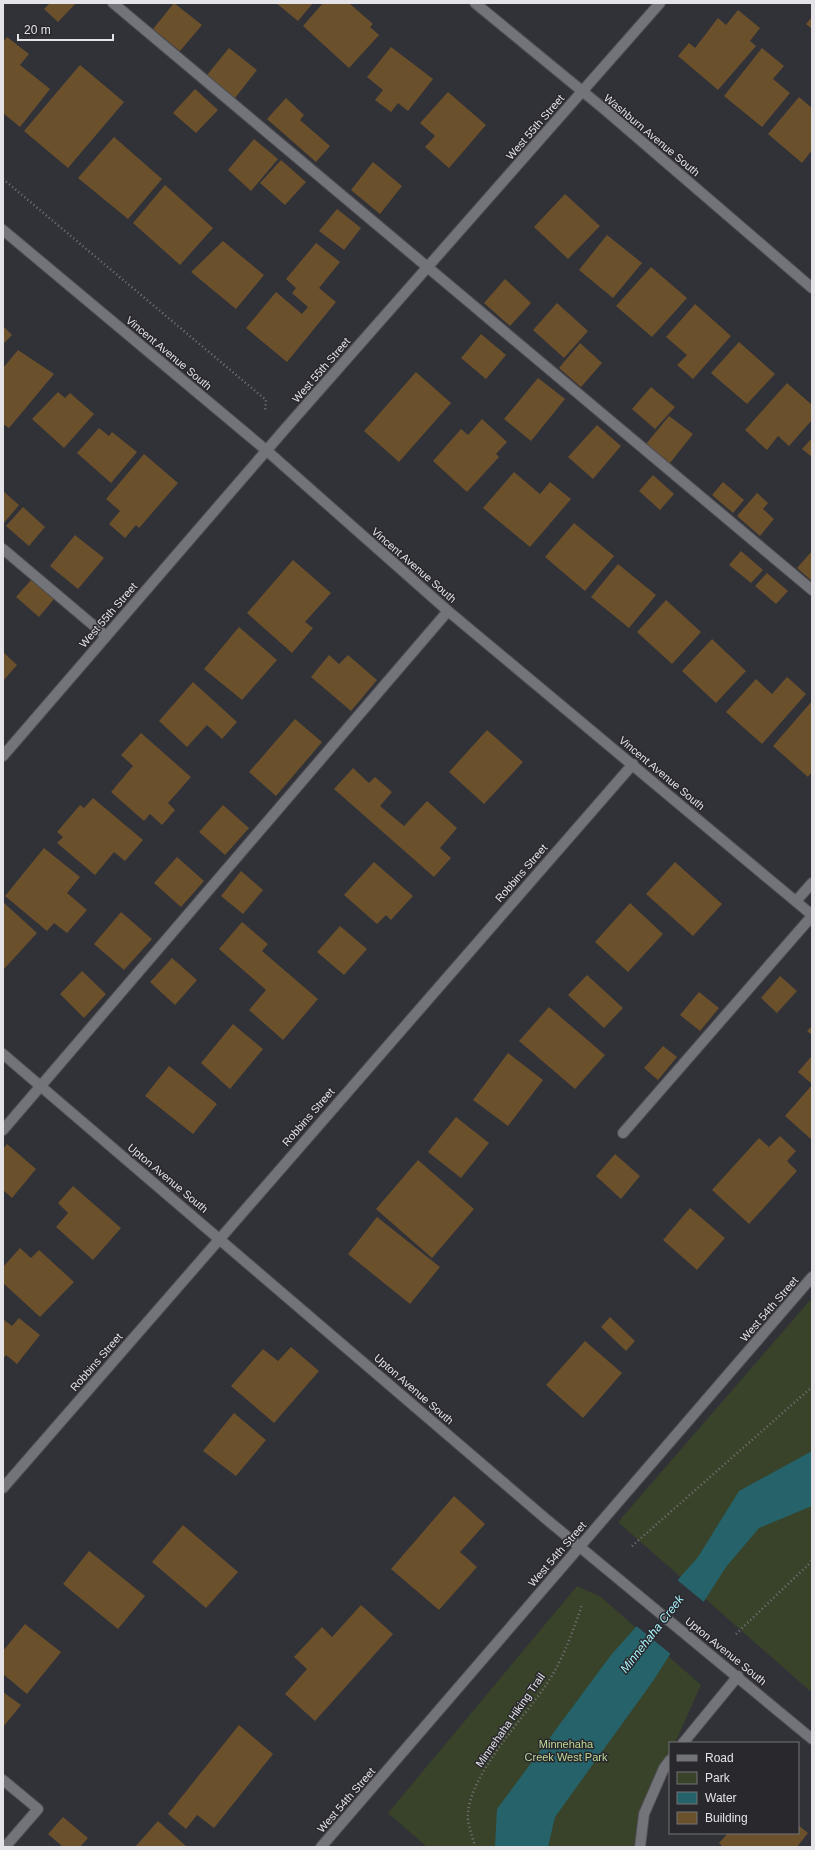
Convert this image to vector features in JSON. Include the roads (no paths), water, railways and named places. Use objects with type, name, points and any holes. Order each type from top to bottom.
[{"type":"street","points":[[113,3],[812,590]]},
{"type":"street","name":"Washburn Avenue South","points":[[475,3],[604,109],[812,288]]},
{"type":"street","name":"West 55th Street","points":[[3,756],[266,450],[660,3]]},
{"type":"street","name":"Vincent Avenue South","points":[[3,230],[266,450],[448,611],[812,915]]},
{"type":"street","points":[[3,549],[106,636]]},
{"type":"street","points":[[3,1130],[448,611]]},
{"type":"street","name":"Robbins Street","points":[[3,1488],[633,764]]},
{"type":"street","points":[[796,901],[812,883]]},
{"type":"street","points":[[623,1133],[812,915]]},
{"type":"street","name":"Upton Avenue South","points":[[3,1054],[546,1519],[738,1676],[812,1739]]},
{"type":"street","name":"West 54th Street","points":[[321,1847],[812,1277]]},
{"type":"street","points":[[685,1742],[738,1676]]},
{"type":"street","points":[[640,1847],[644,1814],[664,1768],[669,1761]]},
{"type":"street","points":[[3,1780],[38,1809],[5,1847]]},
{"type":"water","name":"Minnehaha Creek","points":[[812,1451],[812,1506],[759,1528],[726,1567],[653,1681],[555,1817],[548,1847],[495,1847],[497,1809],[611,1655],[698,1557],[739,1491]]},
{"type":"park label","name":"Minnehaha Creek West Park","points":[[566,1750]]}]
